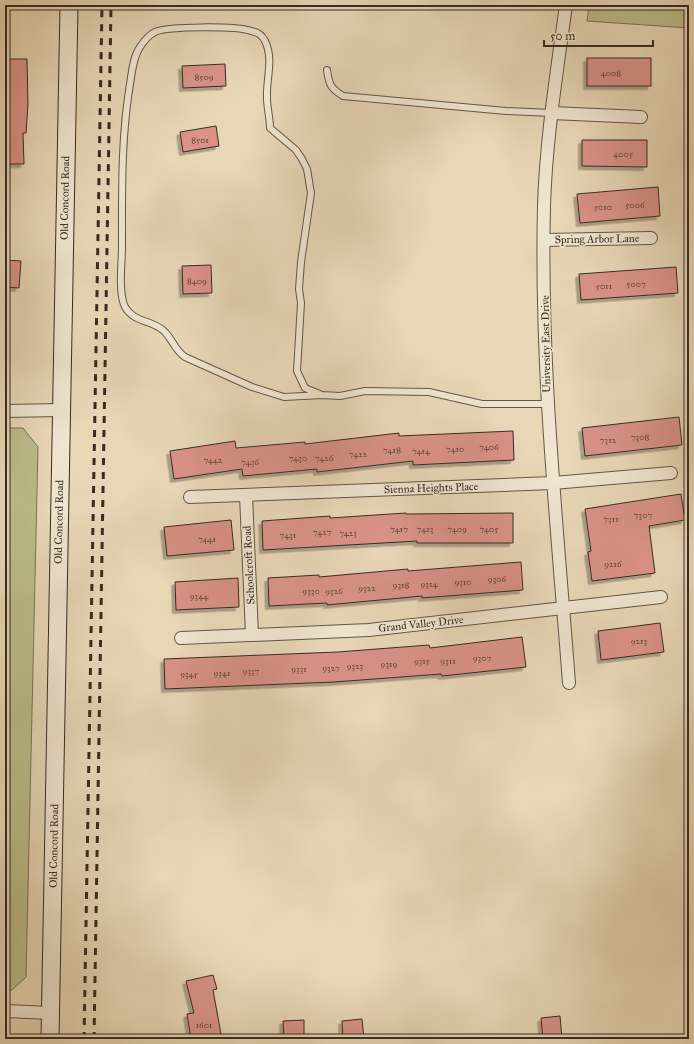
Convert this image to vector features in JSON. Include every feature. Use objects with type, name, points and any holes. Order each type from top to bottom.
[{"type":"street","name":"Old Concord Road","points":[[50,1039],[68,5]]},
{"type":"street","name":"University East Drive","points":[[566,5],[546,167],[544,240],[547,404],[569,683]]},
{"type":"street","points":[[552,113],[641,117]]},
{"type":"street","name":"Spring Arbor Lane","points":[[544,240],[651,238]]},
{"type":"street","points":[[5,411],[61,410]]},
{"type":"street","name":"Sienna Heights Place","points":[[190,497],[553,483],[671,473]]},
{"type":"street","name":"Schoolcroft Road","points":[[246,495],[252,635]]},
{"type":"street","name":"Grand Valley Drive","points":[[181,638],[369,630],[661,597]]},
{"type":"street","points":[[5,1011],[51,1013]]},
{"type":"lane","points":[[322,395],[305,388],[297,371],[301,303],[299,289],[301,262],[311,193],[307,169],[296,150],[270,128],[267,97],[269,74],[268,50],[265,42],[261,35],[250,30],[171,28],[155,32],[139,49],[133,65],[125,114],[122,187],[122,299],[125,306],[135,318],[161,328],[177,352],[185,357],[252,387],[284,397],[322,395],[340,396],[365,391],[429,392],[482,404],[547,404]]},
{"type":"lane","points":[[327,70],[328,81],[333,90],[343,96],[506,111],[552,113]]},
{"type":"green space","points":[[589,5],[689,5],[689,28],[587,21]]},
{"type":"green space","points":[[5,428],[23,428],[38,447],[26,977],[12,990],[5,990]]},
{"type":"building","points":[[587,58],[651,58],[651,86],[587,86]]},
{"type":"building","points":[[5,59],[27,59],[28,104],[26,133],[23,133],[24,164],[5,164]]},
{"type":"building","points":[[225,64],[226,86],[183,88],[182,66]]},
{"type":"building","points":[[216,126],[219,146],[183,152],[180,132]]},
{"type":"building","points":[[582,140],[647,140],[647,167],[582,166]]},
{"type":"building","points":[[658,187],[660,216],[580,223],[577,194]]},
{"type":"building","points":[[5,260],[21,261],[19,288],[5,287]]},
{"type":"building","points":[[211,265],[212,293],[183,294],[182,266]]},
{"type":"building","points":[[676,267],[678,293],[581,300],[579,274]]},
{"type":"building","points":[[679,417],[682,445],[585,456],[582,428]]},
{"type":"building","points":[[513,431],[514,460],[413,465],[413,461],[317,472],[317,469],[243,476],[242,469],[174,479],[170,451],[235,441],[236,448],[305,442],[305,444],[399,433],[399,436]]},
{"type":"building","points":[[681,494],[685,520],[649,526],[655,573],[592,581],[588,552],[591,551],[585,509]]},
{"type":"building","points":[[406,513],[513,513],[513,543],[417,543],[417,541],[263,550],[262,521],[330,516],[330,518]]},
{"type":"building","points":[[231,520],[234,550],[167,556],[164,527]]},
{"type":"building","points":[[521,562],[523,590],[422,598],[422,596],[327,605],[327,603],[269,606],[268,578],[319,575],[319,577],[408,569],[408,571]]},
{"type":"building","points":[[238,578],[239,607],[176,610],[175,582]]},
{"type":"building","points":[[660,623],[664,652],[601,660],[598,631]]},
{"type":"building","points":[[522,637],[526,667],[442,676],[441,674],[334,682],[165,689],[164,659],[338,652],[429,645],[430,648]]},
{"type":"building","points":[[213,975],[217,989],[213,990],[221,1034],[191,1039],[187,1014],[194,1013],[186,981]]},
{"type":"building","points":[[560,1016],[562,1039],[543,1039],[541,1018]]},
{"type":"building","points":[[362,1019],[364,1039],[343,1039],[342,1021]]},
{"type":"building","points":[[304,1020],[304,1039],[284,1039],[283,1021]]},
{"type":"railway","points":[[84,1039],[102,5]]},
{"type":"railway","points":[[94,1039],[111,5]]}]
